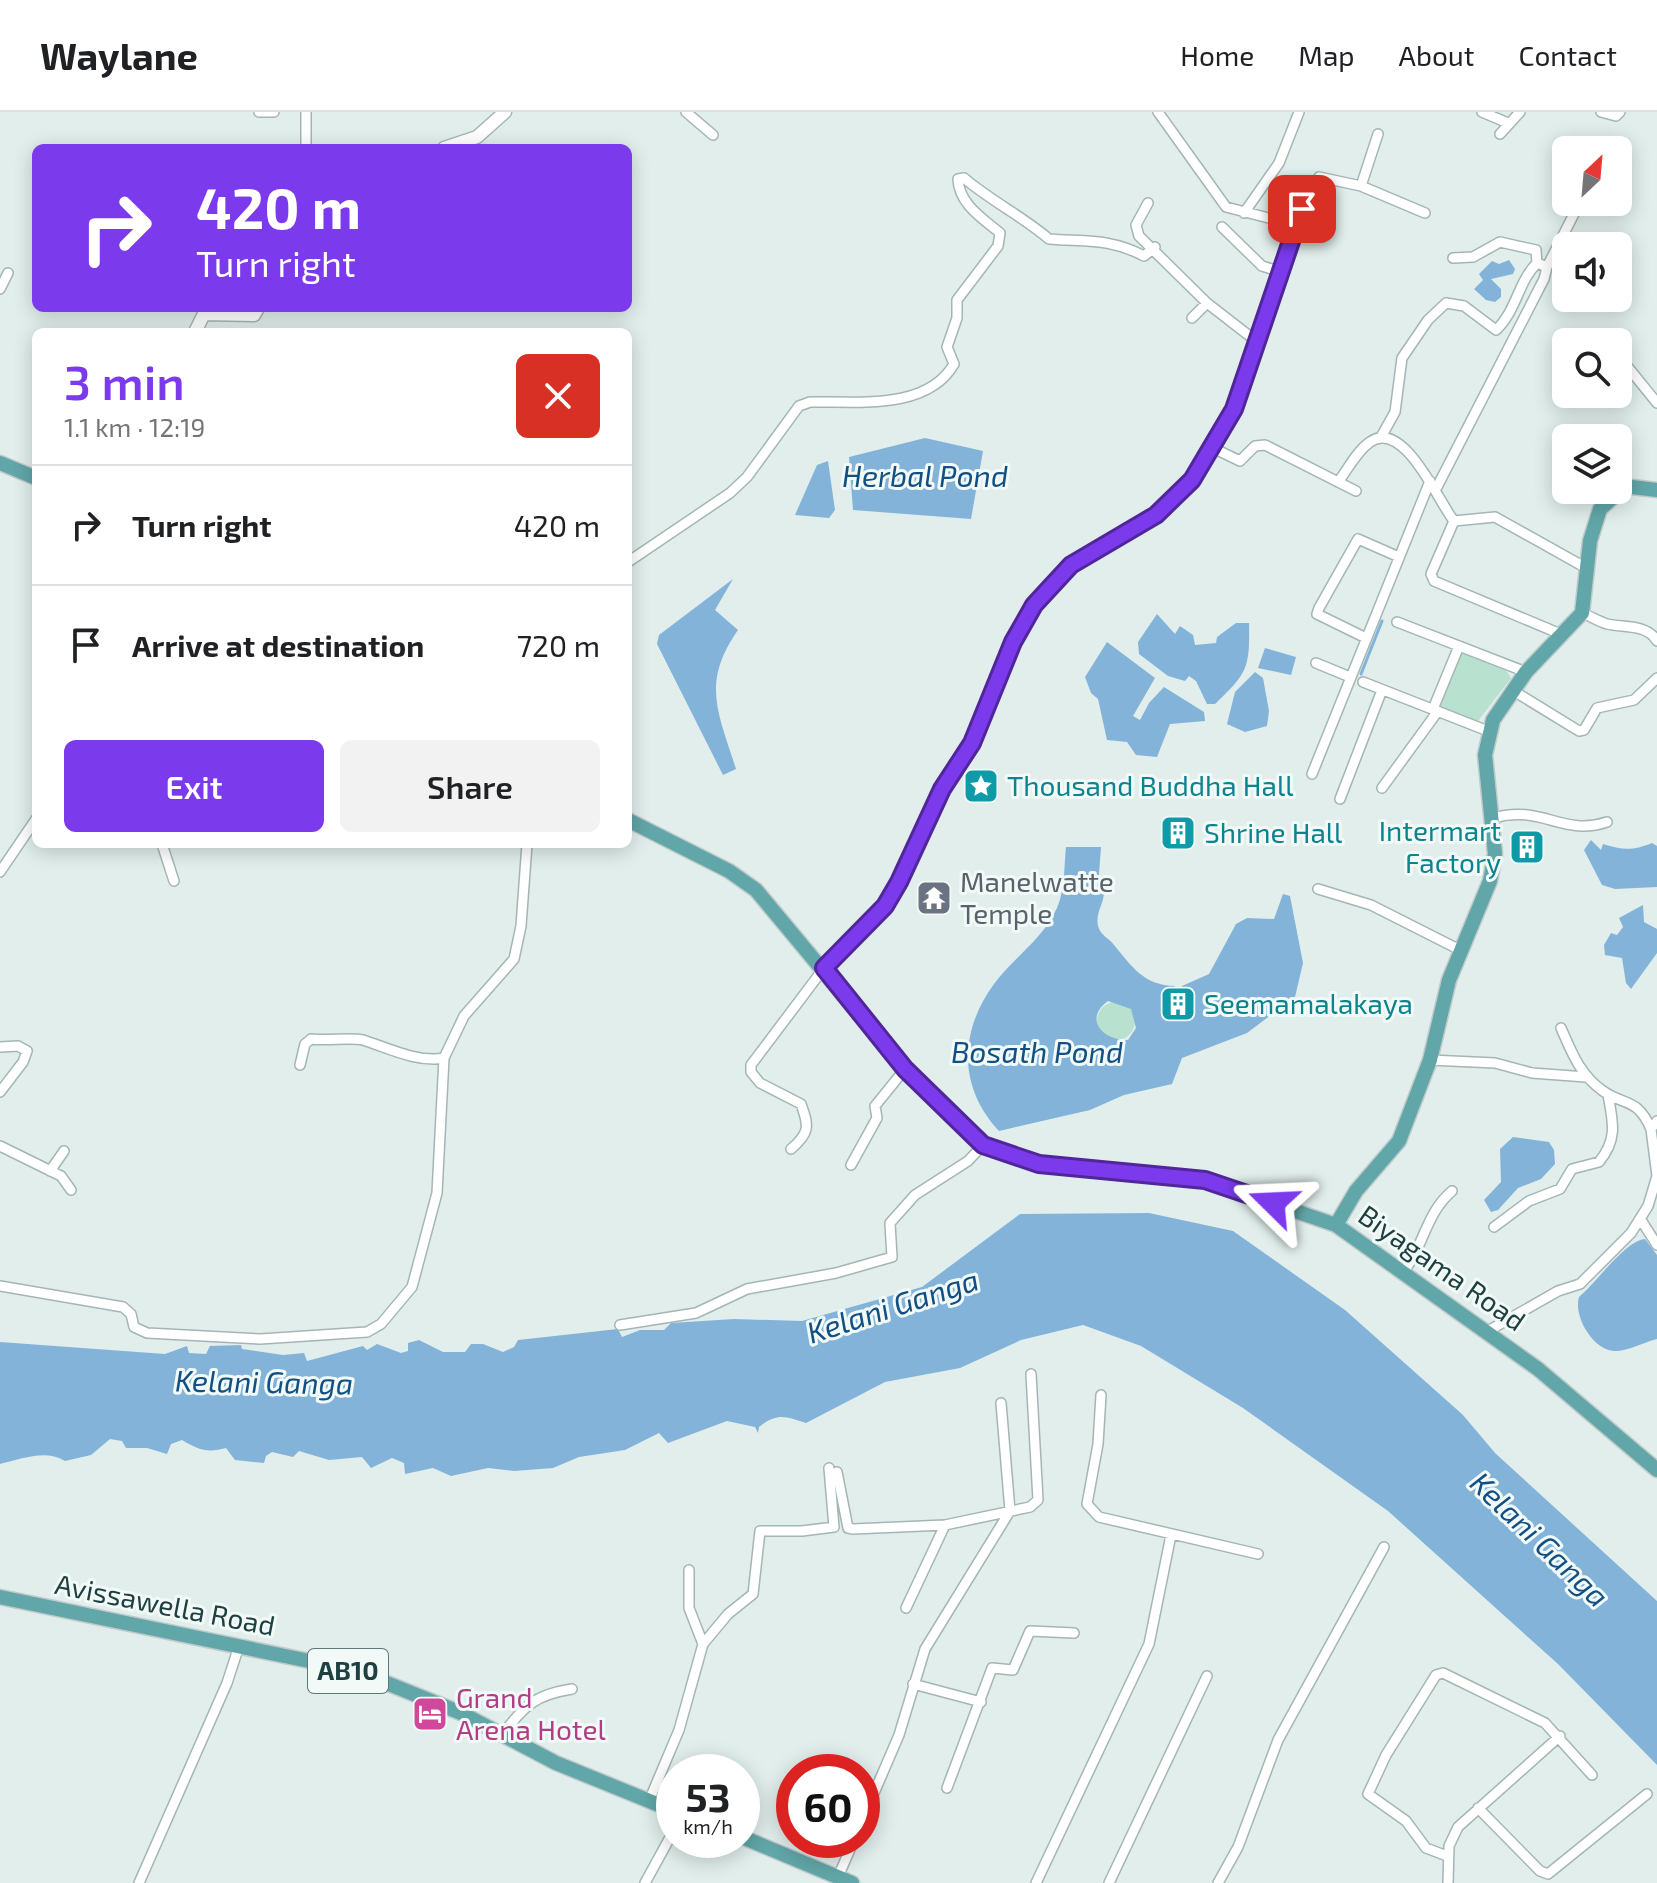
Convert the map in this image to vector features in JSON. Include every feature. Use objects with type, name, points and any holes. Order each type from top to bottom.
[{"type":"main road","points":[[0,463],[32,476]]},
{"type":"main road","points":[[1336,1225],[1356,1191],[1399,1141],[1430,1060],[1445,994],[1490,881],[1495,854],[1486,777],[1488,731],[1526,672],[1582,613],[1595,522],[1610,498],[1632,487],[1657,490]]},
{"type":"main road","name":"Biyagama Road","points":[[632,822],[743,879],[824,968],[905,1069],[983,1145],[1039,1164],[1205,1180],[1336,1225],[1488,1331],[1657,1470]]},
{"type":"main road","name":"Avissawella Road","points":[[0,1597],[239,1646],[379,1680],[461,1713],[556,1763],[656,1804]]},
{"type":"main road","points":[[760,1845],[845,1880]]},
{"type":"street","points":[[259,112],[274,112]]},
{"type":"street","points":[[306,112],[306,144]]},
{"type":"street","points":[[456,144],[477,137],[505,112]]},
{"type":"street","points":[[686,112],[713,135]]},
{"type":"street","points":[[1158,112],[1226,207],[1296,225]]},
{"type":"street","points":[[1244,213],[1279,163],[1299,112]]},
{"type":"street","points":[[1482,112],[1508,123]]},
{"type":"street","points":[[1500,134],[1520,112]]},
{"type":"street","points":[[1601,112],[1616,116],[1620,112]]},
{"type":"street","points":[[1361,186],[1378,134]]},
{"type":"street","points":[[791,1149],[806,1136],[809,1126],[801,1104],[760,1083],[751,1072],[751,1065],[824,968],[885,906],[942,789],[972,743],[1013,642],[1034,605],[1071,565],[1156,515],[1192,480],[1213,448],[1234,409],[1278,271],[1319,177],[1361,186],[1425,213]]},
{"type":"street","points":[[632,559],[730,493],[747,477],[799,406],[810,402],[898,401],[945,379],[954,364],[947,347],[957,318],[957,300],[998,246],[1000,233],[969,205],[959,191],[958,179],[964,178],[992,202],[1049,239],[1095,239],[1144,256],[1155,247]]},
{"type":"street","points":[[1148,203],[1136,225],[1139,236],[1155,247],[1207,303],[1256,341]]},
{"type":"street","points":[[1312,774],[1399,557],[1542,265],[1572,216]]},
{"type":"street","points":[[1222,227],[1262,266],[1278,271]]},
{"type":"street","points":[[1453,258],[1473,257],[1500,242],[1536,250],[1542,265]]},
{"type":"street","points":[[1338,482],[1362,449],[1381,437],[1395,412],[1402,358],[1428,320],[1446,303],[1464,306],[1496,330],[1505,322],[1528,272],[1542,265]]},
{"type":"street","points":[[0,289],[8,273]]},
{"type":"street","points":[[1192,318],[1207,303]]},
{"type":"street","points":[[197,328],[204,314],[254,315],[256,312]]},
{"type":"street","points":[[1632,372],[1657,403]]},
{"type":"street","points":[[1381,437],[1403,448],[1433,485],[1454,521]]},
{"type":"street","points":[[1213,448],[1240,461],[1255,446],[1265,445],[1356,491]]},
{"type":"street","points":[[1454,521],[1495,517],[1588,569]]},
{"type":"street","points":[[1454,521],[1431,574],[1434,581],[1563,635]]},
{"type":"street","points":[[1366,638],[1317,614],[1319,608],[1358,539],[1399,557]]},
{"type":"street","points":[[1582,613],[1604,623],[1644,629],[1652,633],[1657,641]]},
{"type":"street","points":[[1397,622],[1526,672]]},
{"type":"street","points":[[1382,788],[1436,710],[1459,646]]},
{"type":"street","points":[[1316,663],[1350,677]]},
{"type":"street","points":[[1512,690],[1579,731],[1584,730],[1597,708],[1634,700],[1657,678]]},
{"type":"street","points":[[1363,682],[1488,731]]},
{"type":"street","points":[[1340,799],[1382,690]]},
{"type":"street","points":[[1493,818],[1518,812],[1577,827],[1607,822]]},
{"type":"street","points":[[0,872],[32,825]]},
{"type":"street","points":[[163,848],[174,881]]},
{"type":"street","points":[[0,1286],[123,1307],[131,1314],[134,1327],[147,1333],[260,1339],[374,1330],[393,1311],[418,1276],[437,1193],[444,1058],[464,1016],[514,959],[521,926],[527,848]]},
{"type":"street","points":[[1318,889],[1371,905],[1462,951]]},
{"type":"street","points":[[1488,1331],[1586,1280],[1641,1220],[1657,1176],[1654,1125],[1630,1102],[1608,1095],[1586,1077],[1561,1028]]},
{"type":"street","points":[[300,1065],[305,1044],[311,1039],[336,1042],[360,1039],[430,1061],[444,1058]]},
{"type":"street","points":[[0,1047],[18,1046],[27,1051],[23,1062],[0,1092]]},
{"type":"street","points":[[1430,1060],[1495,1063],[1532,1073],[1586,1077]]},
{"type":"street","points":[[851,1165],[877,1118],[875,1106],[905,1069]]},
{"type":"street","points":[[1494,1227],[1529,1201],[1560,1189],[1572,1169],[1599,1162],[1612,1144],[1615,1129],[1608,1095]]},
{"type":"street","points":[[620,1325],[696,1313],[747,1289],[836,1273],[892,1257],[890,1223],[915,1195],[968,1161],[983,1145]]},
{"type":"street","points":[[0,1146],[50,1171],[65,1173],[71,1190]]},
{"type":"street","points":[[50,1171],[64,1151]]},
{"type":"street","points":[[1403,1272],[1432,1212],[1452,1191]]},
{"type":"street","points":[[1641,1220],[1657,1245]]},
{"type":"street","points":[[649,1801],[679,1730],[703,1644],[728,1614],[753,1594],[760,1531],[834,1527],[833,1470],[848,1528],[945,1525],[1030,1507],[1038,1500],[1031,1374]]},
{"type":"street","points":[[1101,1395],[1098,1444],[1087,1504],[1090,1511],[1099,1517],[1258,1554]]},
{"type":"street","points":[[880,1779],[899,1735],[913,1684],[937,1626],[1010,1511],[1001,1403]]},
{"type":"street","points":[[906,1608],[945,1525]]},
{"type":"street","points":[[1036,1883],[1149,1644],[1171,1535]]},
{"type":"street","points":[[1218,1883],[1238,1847],[1278,1740],[1384,1547]]},
{"type":"street","points":[[689,1570],[689,1608],[703,1644]]},
{"type":"street","points":[[947,1788],[992,1668],[1013,1670],[1026,1634],[1074,1633]]},
{"type":"street","points":[[139,1883],[227,1683],[239,1646]]},
{"type":"street","points":[[1447,1856],[1426,1848],[1406,1821],[1368,1794],[1386,1755],[1429,1682],[1443,1673],[1530,1713],[1560,1736],[1592,1775]]},
{"type":"street","points":[[1109,1883],[1207,1676]]},
{"type":"street","points":[[913,1684],[981,1702]]},
{"type":"street","points":[[501,1736],[522,1709],[543,1694],[572,1689]]},
{"type":"street","points":[[1448,1883],[1447,1856],[1452,1835],[1560,1736]]},
{"type":"street","points":[[1478,1808],[1540,1871],[1548,1874],[1647,1794]]},
{"type":"street","points":[[645,1883],[659,1858]]},
{"type":"street","points":[[845,1880],[850,1858]]},
{"type":"green space","points":[[1462,650],[1502,667],[1511,678],[1478,721],[1438,707]]},
{"type":"green space","points":[[1116,1002],[1130,1007],[1135,1021],[1130,1035],[1116,1040],[1102,1035],[1097,1021],[1102,1007]]},
{"type":"water","points":[[1509,260],[1515,269],[1513,274],[1491,279],[1501,289],[1501,297],[1495,302],[1486,300],[1474,289],[1483,280],[1479,274],[1492,261],[1499,264]]},
{"type":"water","name":"Herbal Pond","points":[[925,438],[983,451],[971,519],[853,510],[849,457]]},
{"type":"water","points":[[828,461],[835,510],[829,518],[795,515],[817,465]]},
{"type":"water","points":[[733,579],[715,610],[738,630],[727,649],[716,682],[719,714],[736,769],[723,775],[657,644],[659,635]]},
{"type":"water","points":[[1157,614],[1175,634],[1180,626],[1193,635],[1195,645],[1216,643],[1217,637],[1236,623],[1249,623],[1249,651],[1244,669],[1234,685],[1215,704],[1207,704],[1196,681],[1189,676],[1185,681],[1168,676],[1139,654],[1138,642]]},
{"type":"water","points":[[1107,642],[1155,678],[1133,716],[1140,720],[1149,703],[1164,687],[1204,712],[1205,721],[1170,724],[1157,757],[1136,755],[1127,742],[1107,740],[1098,699],[1091,693],[1085,677]]},
{"type":"water","points":[[1265,648],[1296,657],[1291,675],[1258,668]]},
{"type":"water","points":[[1255,672],[1263,678],[1269,711],[1267,726],[1245,732],[1227,724],[1235,692]]},
{"type":"water","points":[[1591,840],[1601,850],[1603,844],[1628,849],[1652,843],[1657,846],[1657,887],[1615,889],[1602,885],[1584,850]]},
{"type":"water","name":"Bosath Pond","points":[[1066,847],[1101,847],[1098,887],[1104,890],[1104,895],[1098,926],[1140,974],[1155,982],[1175,986],[1175,996],[1168,996],[1168,1017],[1188,1016],[1188,996],[1182,996],[1182,986],[1209,974],[1236,924],[1247,918],[1274,919],[1283,894],[1290,896],[1303,963],[1295,997],[1247,1033],[1182,1058],[1172,1084],[1124,1095],[1090,1110],[999,1131],[976,1096],[970,1078],[969,1040],[982,1002],[994,984],[1036,939],[1057,908],[1063,886]],"holes":[[[1108,1001],[1131,1009],[1136,1028],[1128,1040],[1111,1037],[1099,1028],[1097,1015]]]},
{"type":"water","points":[[1643,905],[1644,922],[1657,929],[1657,953],[1631,989],[1626,983],[1622,958],[1605,955],[1604,945],[1611,933],[1617,935],[1623,927],[1619,918]]},
{"type":"water","points":[[1513,1137],[1549,1142],[1554,1150],[1555,1164],[1541,1179],[1518,1188],[1498,1210],[1491,1212],[1484,1200],[1501,1182],[1500,1149]]},
{"type":"water","name":"Kelani Ganga","points":[[1149,1213],[1233,1231],[1345,1310],[1463,1415],[1495,1453],[1657,1601],[1657,1765],[1558,1664],[1388,1511],[1243,1408],[1141,1346],[1083,1325],[1021,1340],[960,1368],[885,1382],[806,1423],[777,1418],[759,1427],[758,1433],[755,1427],[727,1421],[668,1443],[659,1433],[625,1450],[579,1457],[553,1468],[514,1471],[488,1468],[451,1476],[433,1468],[405,1474],[404,1463],[392,1458],[371,1468],[362,1457],[329,1460],[299,1451],[293,1457],[272,1452],[266,1456],[264,1463],[235,1460],[226,1448],[203,1450],[182,1440],[171,1444],[167,1454],[147,1448],[126,1448],[122,1441],[110,1439],[91,1455],[65,1461],[41,1455],[0,1464],[0,1342],[165,1354],[187,1346],[189,1353],[206,1354],[210,1346],[241,1345],[242,1349],[283,1355],[304,1353],[307,1361],[363,1346],[367,1350],[377,1344],[401,1353],[408,1351],[408,1343],[419,1340],[443,1352],[465,1352],[471,1344],[483,1344],[503,1352],[514,1347],[518,1340],[618,1329],[622,1337],[640,1330],[664,1330],[671,1323],[734,1319],[802,1321],[922,1287],[1020,1214]]},
{"type":"water","points":[[1645,1239],[1657,1255],[1657,1339],[1624,1350],[1606,1349],[1586,1331],[1579,1313],[1579,1297],[1620,1254],[1637,1241]]},
{"type":"waterway","points":[[1361,674],[1382,621]]},
{"type":"place","name":"Thousand Buddha Hall","points":[[981,786]]},
{"type":"place","name":"Shrine Hall","points":[[1178,833]]},
{"type":"place","name":"Intermart Factory","points":[[1527,847]]},
{"type":"place","name":"Manelwatte Temple","points":[[934,898]]},
{"type":"place","name":"Seemamalakaya","points":[[1178,1004]]},
{"type":"place","name":"Grand Arena Hotel","points":[[430,1714]]},
{"type":"route","points":[[1273,1203],[1243,1190],[1205,1180],[1039,1164],[983,1145],[905,1069],[824,968],[885,906],[899,882],[942,789],[972,743],[1013,642],[1034,605],[1071,565],[1156,515],[1192,480],[1221,436],[1234,409],[1278,271],[1302,209]]}]
